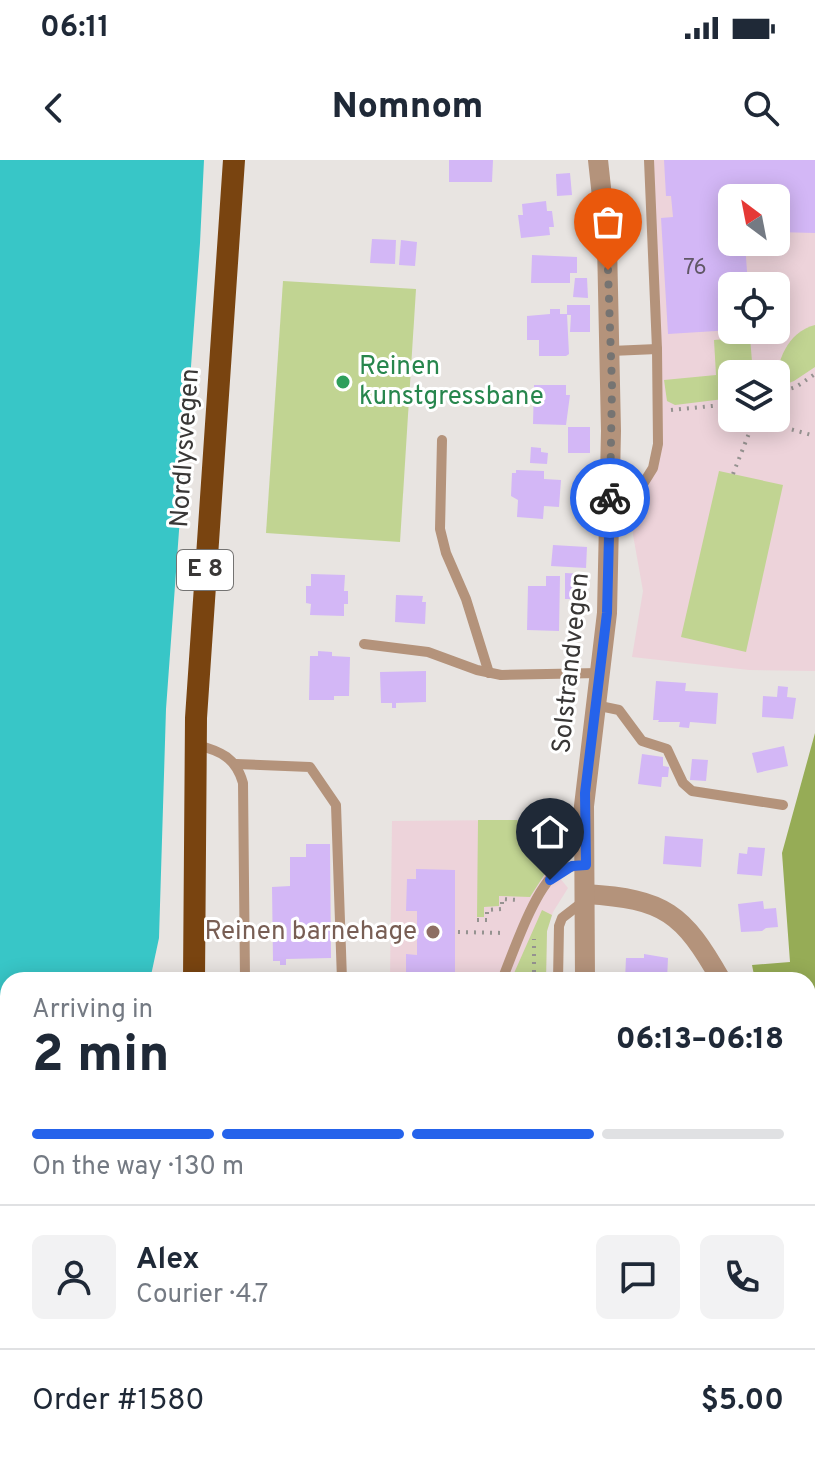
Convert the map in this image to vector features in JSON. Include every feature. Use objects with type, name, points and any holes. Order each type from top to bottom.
[{"type":"highway","name":"Nordlysvegen","points":[[194,972],[195,745],[234,160]]},
{"type":"street","name":"Solstrandvegen","points":[[585,972],[585,793],[607,613],[610,494],[611,351],[607,243],[598,160]]},
{"type":"street","points":[[586,897],[625,897],[671,913],[692,933],[716,972]]},
{"type":"lane","points":[[610,494],[631,494],[643,484],[653,468],[658,444],[649,160]]},
{"type":"lane","points":[[611,351],[657,349]]},
{"type":"lane","points":[[442,440],[440,529],[489,673]]},
{"type":"lane","points":[[364,644],[428,652],[489,673],[514,676],[599,673]]},
{"type":"lane","points":[[595,705],[619,710],[642,741],[667,749],[683,783],[692,791],[783,805]]},
{"type":"lane","points":[[195,745],[228,756],[236,764],[243,783],[245,972]]},
{"type":"lane","points":[[236,764],[310,767],[336,805],[342,972]]},
{"type":"lane","points":[[505,972],[535,904],[550,880],[572,866],[586,865]]},
{"type":"lane","points":[[558,972],[559,926],[562,918],[586,897]]},
{"type":"path","points":[[790,389],[815,374]]},
{"type":"path","points":[[659,410],[718,405]]},
{"type":"path","points":[[790,429],[815,436]]},
{"type":"path","points":[[733,474],[750,432]]},
{"type":"path","points":[[477,920],[487,920],[487,910],[502,909],[502,899],[520,900]]},
{"type":"shaded area","points":[[649,160],[815,160],[815,671],[749,670],[632,657],[643,591],[633,535],[631,494],[643,484],[658,444]]},
{"type":"shaded area","points":[[517,820],[550,846],[550,866],[568,888],[553,912],[547,931],[546,972],[390,972],[392,821]]},
{"type":"green space","name":"Reinen kunstgressbane","points":[[283,281],[416,289],[400,542],[266,533]]},
{"type":"green space","points":[[815,325],[815,367],[790,383],[790,360],[780,360],[790,341]]},
{"type":"green space","points":[[714,340],[718,340],[718,344],[751,344],[752,360],[718,360],[718,400],[675,405],[667,401],[664,380],[716,375]]},
{"type":"green space","points":[[719,471],[783,485],[746,652],[681,637]]},
{"type":"green space","points":[[815,733],[815,972],[753,972],[752,965],[790,962],[782,853]]},
{"type":"green space","points":[[478,820],[517,820],[550,846],[550,866],[530,897],[499,896],[499,906],[484,907],[484,917],[477,917]]},
{"type":"green space","points":[[542,910],[552,915],[547,931],[546,972],[515,972]]},
{"type":"water","points":[[0,160],[204,160],[166,709],[159,938],[152,972],[0,972]]},
{"type":"building","points":[[449,160],[493,160],[492,182],[449,182]]},
{"type":"building","points":[[664,160],[815,160],[815,233],[790,232],[790,184],[718,184],[718,256],[746,256],[747,272],[718,272],[718,331],[668,334],[661,218],[673,217],[671,196],[666,196]]},
{"type":"building","points":[[570,173],[572,195],[557,196],[556,174]]},
{"type":"building","points":[[546,201],[547,211],[552,211],[554,227],[549,227],[550,235],[521,238],[518,215],[523,215],[522,204]]},
{"type":"building","points":[[372,239],[396,240],[395,264],[370,263]]},
{"type":"building","points":[[401,240],[417,242],[415,266],[399,265]]},
{"type":"building","points":[[532,255],[577,257],[577,273],[570,273],[570,283],[531,283]]},
{"type":"building","points":[[575,278],[587,278],[588,298],[573,297]]},
{"type":"building","points":[[567,305],[590,305],[590,332],[570,332],[571,315],[567,315]]},
{"type":"building","points":[[550,309],[560,309],[560,314],[567,314],[569,354],[566,356],[539,356],[539,340],[527,340],[527,316],[550,314]]},
{"type":"building","points":[[534,385],[566,385],[566,395],[570,395],[566,425],[533,424]]},
{"type":"building","points":[[568,427],[590,427],[590,453],[568,453]]},
{"type":"building","points":[[531,447],[548,453],[547,464],[530,463]]},
{"type":"building","points":[[516,470],[544,471],[544,479],[561,480],[559,507],[544,506],[543,519],[517,517],[518,500],[511,496],[512,473]]},
{"type":"building","points":[[553,545],[587,547],[586,568],[551,566]]},
{"type":"building","points":[[565,573],[584,574],[583,599],[565,599]]},
{"type":"building","points":[[311,574],[345,575],[344,591],[348,591],[348,604],[344,604],[344,616],[310,615],[311,604],[306,603],[306,586],[311,586]]},
{"type":"building","points":[[546,576],[560,576],[559,631],[527,630],[528,586],[546,586]]},
{"type":"building","points":[[396,595],[423,596],[422,602],[426,602],[425,624],[395,622]]},
{"type":"building","points":[[318,651],[350,657],[349,696],[334,696],[334,700],[309,700],[310,656],[318,656]]},
{"type":"building","points":[[426,671],[426,702],[396,703],[396,708],[392,708],[392,703],[381,703],[380,672]]},
{"type":"building","points":[[656,681],[686,683],[685,691],[718,693],[716,724],[690,722],[689,728],[679,727],[680,722],[653,720]]},
{"type":"building","points":[[778,686],[788,687],[787,697],[796,698],[793,719],[762,717],[763,696],[777,697]]},
{"type":"building","points":[[784,746],[788,766],[757,773],[752,753]]},
{"type":"building","points":[[642,754],[663,757],[663,766],[669,767],[668,777],[662,777],[661,787],[638,784]]},
{"type":"building","points":[[692,759],[708,760],[706,781],[690,780]]},
{"type":"building","points":[[665,836],[703,839],[701,867],[663,864]]},
{"type":"building","points":[[306,844],[330,844],[331,958],[286,959],[286,965],[280,965],[280,961],[273,961],[272,887],[290,886],[290,857],[306,857]]},
{"type":"building","points":[[748,847],[765,848],[762,876],[737,874],[739,853],[747,854]]},
{"type":"building","points":[[416,869],[455,870],[455,972],[406,972],[406,954],[417,955],[417,911],[406,911],[407,879],[416,879]]},
{"type":"building","points":[[763,901],[764,909],[776,908],[778,927],[741,932],[738,904]]},
{"type":"building","points":[[644,954],[668,958],[667,972],[625,972],[626,958],[644,958]]},
{"type":"way so far","points":[[608,270],[612,386],[610,498]]},
{"type":"place","name":"Reinen kunstgressbane","points":[[343,382]]},
{"type":"place","name":"Reinen barnehage","points":[[433,932]]},
{"type":"route","points":[[550,880],[572,866],[586,865],[584,806],[607,613],[610,498]]}]
